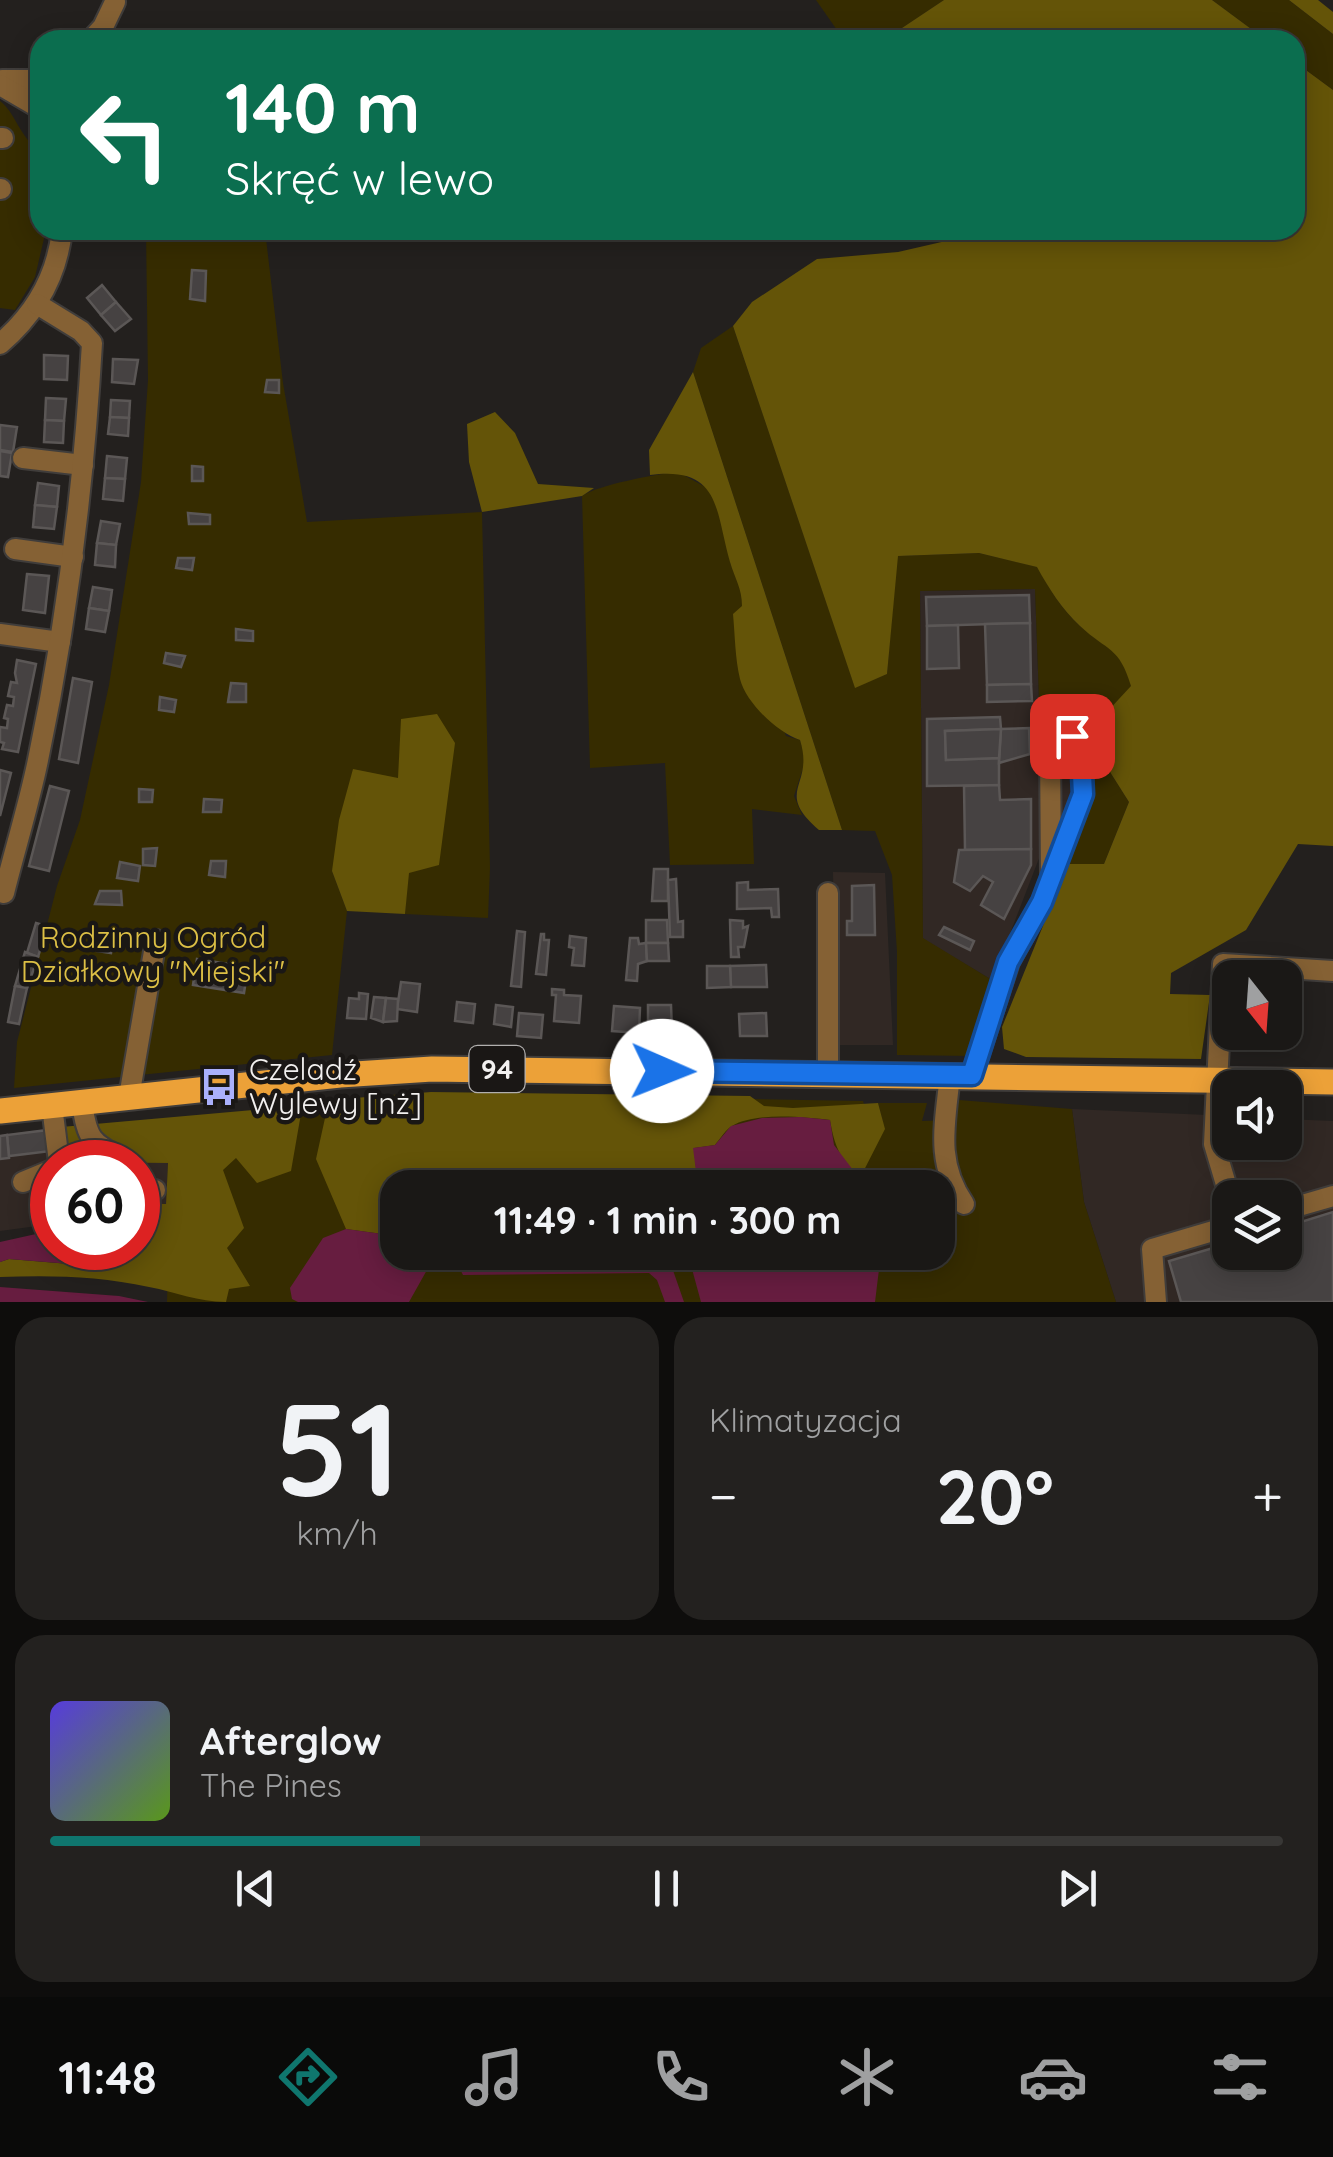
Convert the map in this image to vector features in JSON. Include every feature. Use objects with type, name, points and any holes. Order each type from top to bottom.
[{"type":"main road","name":"94","points":[[0,1112],[432,1069],[1212,1079]]},
{"type":"main road","name":"94","points":[[1302,1081],[1333,1082]]},
{"type":"street","points":[[102,30],[115,2]]},
{"type":"street","points":[[0,82],[30,93]]},
{"type":"street","points":[[0,344],[36,304],[54,271],[60,240]]},
{"type":"street","points":[[4,893],[38,763],[60,642],[84,465],[92,343],[81,331],[36,304]]},
{"type":"street","points":[[23,458],[84,465]]},
{"type":"street","points":[[15,549],[73,557]]},
{"type":"street","points":[[0,634],[60,642]]},
{"type":"street","points":[[964,1204],[944,1160],[1008,962],[1042,902],[1052,877],[1083,794],[1081,755],[1072,736],[1060,736],[1050,746],[1052,877]]},
{"type":"street","points":[[828,892],[828,1073]]},
{"type":"street","points":[[129,1097],[156,940]]},
{"type":"street","points":[[1218,1070],[1223,964],[1333,971]]},
{"type":"street","points":[[82,1102],[84,1124],[91,1140]]},
{"type":"street","points":[[52,1106],[56,1140]]},
{"type":"street","points":[[23,1182],[30,1179]]},
{"type":"street","points":[[1302,1205],[1333,1196]]},
{"type":"street","points":[[1156,1302],[1152,1249],[1212,1231]]},
{"type":"shaded area","points":[[944,0],[1212,0],[1252,30],[902,30]]},
{"type":"shaded area","points":[[1289,0],[1318,0],[1333,12],[1333,34]]},
{"type":"shaded area","points":[[1305,69],[1333,90],[1333,846],[1298,844],[1246,930],[1171,973],[1170,994],[1210,995],[1201,1059],[1026,1057],[1004,1049],[1002,1027],[1068,864],[1104,864],[1129,802],[1105,764],[1105,714],[1131,686],[1127,673],[1112,651],[1067,613],[1037,567],[979,553],[898,556],[887,674],[855,688],[733,326],[752,302],[817,259],[898,252],[950,240],[1305,240]]},
{"type":"shaded area","points":[[693,372],[842,830],[819,830],[806,817],[797,796],[803,768],[800,740],[764,716],[743,688],[733,614],[742,606],[741,594],[711,496],[690,477],[650,475],[649,450]]},
{"type":"shaded area","points":[[495,412],[515,433],[538,484],[594,488],[582,496],[482,512],[469,462],[467,424]]},
{"type":"shaded area","points":[[1035,589],[1039,699],[1077,698],[1089,735],[1092,794],[1043,848],[992,980],[923,939],[920,591]]},
{"type":"shaded area","points":[[437,714],[455,743],[439,865],[409,873],[405,914],[347,911],[332,871],[339,820],[353,769],[398,778],[401,719]]},
{"type":"shaded area","points":[[833,872],[885,873],[893,1045],[837,1045]]},
{"type":"shaded area","points":[[431,1092],[750,1096],[764,1106],[793,1108],[878,1103],[885,1129],[864,1170],[848,1166],[839,1152],[830,1120],[766,1117],[730,1127],[715,1145],[694,1148],[696,1170],[380,1170],[380,1234],[346,1229],[316,1159],[329,1100]]},
{"type":"shaded area","points":[[303,1102],[291,1171],[257,1183],[236,1158],[223,1170],[244,1228],[227,1248],[250,1286],[229,1289],[226,1302],[112,1281],[0,1277],[0,1262],[9,1259],[30,1261],[30,1270],[160,1270],[160,1204],[166,1204],[168,1163],[160,1163],[160,1140],[63,1140],[61,1127]]},
{"type":"shaded area","points":[[1072,1109],[1212,1115],[1212,1160],[1302,1160],[1302,1120],[1333,1121],[1333,1302],[1116,1302],[1084,1202]]},
{"type":"shaded area","points":[[762,1118],[830,1120],[834,1145],[853,1170],[696,1170],[693,1148],[715,1145],[731,1126]]},
{"type":"shaded area","points":[[61,1127],[58,1140],[30,1140],[30,1227],[0,1231],[0,1135]]},
{"type":"shaded area","points":[[160,1163],[168,1163],[166,1204],[160,1204]]},
{"type":"shaded area","points":[[346,1229],[380,1234],[380,1270],[427,1270],[409,1302],[298,1302],[292,1299],[290,1288],[323,1238]]},
{"type":"shaded area","points":[[30,1235],[30,1261],[0,1262],[0,1242]]},
{"type":"shaded area","points":[[460,1270],[673,1270],[684,1302],[665,1302],[657,1280],[649,1273],[463,1275]]},
{"type":"shaded area","points":[[692,1270],[879,1270],[875,1302],[701,1302]]},
{"type":"shaded area","points":[[0,1287],[119,1296],[148,1302],[0,1302]]},
{"type":"green space","points":[[816,0],[944,0],[902,30],[837,30]]},
{"type":"green space","points":[[1212,0],[1289,0],[1333,34],[1333,90],[1305,69],[1305,30],[1252,30]]},
{"type":"green space","points":[[0,101],[30,142],[30,240],[44,240],[35,277],[15,310],[0,308]]},
{"type":"green space","name":"Rodzinny Ogród Działkowy \"Miejski\"","points":[[146,240],[266,240],[283,383],[307,522],[482,512],[488,918],[405,914],[408,873],[398,779],[332,871],[347,911],[332,1055],[14,1088],[17,1042],[57,886],[80,820],[109,685],[141,482],[148,380]]},
{"type":"green space","points":[[733,326],[855,687],[887,674],[897,556],[979,553],[1038,567],[1067,613],[1117,656],[1132,686],[1105,714],[1105,764],[1129,802],[1104,864],[1068,864],[1092,794],[1089,735],[1077,698],[1039,699],[1035,589],[920,591],[923,938],[992,980],[974,1056],[897,1055],[892,875],[875,831],[842,830],[693,372],[701,348]]},
{"type":"green space","points":[[678,472],[709,489],[720,510],[731,565],[742,588],[742,606],[786,736],[800,740],[806,759],[794,796],[802,815],[752,809],[754,864],[670,865],[665,763],[590,768],[582,496],[614,484]]},
{"type":"green space","points":[[959,1100],[1072,1109],[1084,1202],[1116,1302],[167,1302],[171,1154],[301,1107],[303,1102],[863,1101],[870,1123],[883,1122],[878,1103],[927,1103],[922,1121],[951,1120]]},
{"type":"building","points":[[192,270],[206,271],[205,301],[190,299]]},
{"type":"building","points":[[102,285],[116,302],[101,315],[87,298]]},
{"type":"building","points":[[116,302],[131,319],[115,331],[101,315]]},
{"type":"building","points":[[44,355],[68,356],[67,380],[44,379]]},
{"type":"building","points":[[113,359],[138,360],[134,384],[112,382]]},
{"type":"building","points":[[267,380],[279,380],[279,393],[265,392]]},
{"type":"building","points":[[46,398],[66,399],[64,421],[45,420]]},
{"type":"building","points":[[111,400],[130,401],[129,418],[110,417]]},
{"type":"building","points":[[110,417],[129,418],[128,436],[108,434]]},
{"type":"building","points":[[45,420],[64,421],[63,443],[44,442]]},
{"type":"building","points":[[0,425],[17,427],[13,452],[0,450]]},
{"type":"building","points":[[0,451],[12,453],[8,477],[0,476]]},
{"type":"building","points":[[107,456],[127,458],[125,479],[105,478]]},
{"type":"building","points":[[192,466],[203,467],[203,481],[192,481]]},
{"type":"building","points":[[105,478],[125,479],[123,501],[103,499]]},
{"type":"building","points":[[38,483],[59,486],[57,507],[35,505]]},
{"type":"building","points":[[35,505],[57,507],[54,529],[33,527]]},
{"type":"building","points":[[188,513],[210,515],[210,524],[189,524]]},
{"type":"building","points":[[101,521],[120,524],[116,545],[97,543]]},
{"type":"building","points":[[97,543],[116,545],[115,567],[95,565]]},
{"type":"building","points":[[178,558],[194,558],[192,570],[176,568]]},
{"type":"building","points":[[27,574],[49,576],[45,613],[23,610]]},
{"type":"building","points":[[93,587],[112,590],[109,611],[89,608]]},
{"type":"building","points":[[1029,595],[1030,623],[927,626],[926,597]]},
{"type":"building","points":[[89,608],[109,611],[105,632],[86,629]]},
{"type":"building","points":[[1030,623],[1031,684],[987,685],[985,624]]},
{"type":"building","points":[[958,625],[959,668],[927,669],[927,626]]},
{"type":"building","points":[[236,629],[253,631],[253,641],[236,640]]},
{"type":"building","points":[[166,653],[185,656],[181,667],[164,663]]},
{"type":"building","points":[[17,660],[36,664],[18,752],[2,749],[4,743],[0,742],[0,727],[7,728],[7,705],[13,706],[14,697],[8,696],[11,682],[17,683]]},
{"type":"building","points":[[73,678],[92,682],[78,763],[59,759]]},
{"type":"building","points":[[231,683],[246,684],[246,702],[228,702]]},
{"type":"building","points":[[1031,684],[1032,701],[987,702],[987,685]]},
{"type":"building","points":[[160,697],[176,700],[174,712],[159,710]]},
{"type":"building","points":[[1000,717],[1001,729],[945,731],[946,760],[999,758],[999,785],[927,786],[927,719]]},
{"type":"building","points":[[1029,728],[1030,754],[999,763],[1001,729]]},
{"type":"building","points":[[1001,729],[999,758],[946,760],[945,731]]},
{"type":"building","points":[[0,770],[11,773],[0,816]]},
{"type":"building","points":[[999,785],[1000,800],[1031,799],[1031,849],[965,850],[964,786]]},
{"type":"building","points":[[50,786],[69,791],[49,871],[29,866]]},
{"type":"building","points":[[139,789],[153,790],[152,802],[139,802]]},
{"type":"building","points":[[204,799],[222,800],[221,812],[203,812]]},
{"type":"building","points":[[157,848],[155,866],[143,865],[143,849]]},
{"type":"building","points":[[1031,849],[1031,865],[1004,919],[981,905],[993,882],[983,876],[970,891],[954,882],[959,850]]},
{"type":"building","points":[[211,861],[226,861],[225,877],[209,875]]},
{"type":"building","points":[[120,862],[140,866],[138,881],[117,878]]},
{"type":"building","points":[[654,869],[668,869],[668,901],[652,901]]},
{"type":"building","points":[[676,879],[678,922],[683,921],[683,937],[670,937],[668,880]]},
{"type":"building","points":[[748,882],[748,890],[778,889],[779,917],[772,917],[771,908],[737,909],[737,883]]},
{"type":"building","points":[[874,885],[875,935],[847,935],[847,921],[852,921],[852,886]]},
{"type":"building","points":[[100,891],[121,891],[122,905],[95,904]]},
{"type":"building","points":[[646,920],[667,920],[668,943],[646,943]]},
{"type":"building","points":[[730,920],[743,921],[743,928],[748,926],[744,947],[738,947],[739,957],[731,957]]},
{"type":"building","points":[[36,923],[47,926],[38,957],[27,953]]},
{"type":"building","points":[[944,927],[974,941],[970,950],[939,935]]},
{"type":"building","points":[[517,931],[525,932],[521,987],[511,986]]},
{"type":"building","points":[[541,934],[549,940],[546,975],[536,974]]},
{"type":"building","points":[[101,935],[114,936],[111,953],[97,951]]},
{"type":"building","points":[[570,936],[586,938],[584,966],[572,965],[574,948],[569,947]]},
{"type":"building","points":[[630,938],[638,938],[639,944],[646,943],[647,961],[638,964],[637,981],[626,980]]},
{"type":"building","points":[[646,943],[668,943],[669,961],[647,961]]},
{"type":"building","points":[[25,952],[38,957],[27,988],[15,986]]},
{"type":"building","points":[[197,959],[248,967],[244,993],[193,985]]},
{"type":"building","points":[[766,965],[767,987],[731,987],[730,966]]},
{"type":"building","points":[[707,966],[730,966],[731,987],[707,988]]},
{"type":"building","points":[[401,982],[420,984],[417,1012],[397,1009]]},
{"type":"building","points":[[15,986],[27,988],[19,1024],[8,1022]]},
{"type":"building","points":[[552,989],[564,990],[564,995],[581,996],[579,1023],[554,1021],[556,995],[552,995]]},
{"type":"building","points":[[359,993],[368,994],[366,1019],[347,1018],[349,998],[359,999]]},
{"type":"building","points":[[374,997],[386,998],[383,1022],[371,1018]]},
{"type":"building","points":[[386,998],[398,999],[397,1021],[383,1022]]},
{"type":"building","points":[[457,1002],[475,1004],[473,1023],[455,1021]]},
{"type":"building","points":[[496,1005],[513,1007],[511,1027],[494,1024]]},
{"type":"building","points":[[648,1005],[671,1005],[672,1031],[648,1031]]},
{"type":"building","points":[[614,1006],[640,1008],[639,1033],[612,1031]]},
{"type":"building","points":[[519,1013],[543,1015],[541,1038],[517,1036]]},
{"type":"building","points":[[766,1013],[767,1036],[740,1036],[739,1014]]},
{"type":"building","points":[[662,1031],[672,1031],[673,1048],[661,1048]]},
{"type":"building","points":[[48,1130],[49,1140],[30,1140],[30,1154],[9,1156],[7,1135]]},
{"type":"building","points":[[7,1135],[9,1158],[0,1159],[0,1136]]},
{"type":"building","points":[[1333,1212],[1333,1302],[1181,1302],[1169,1261],[1212,1248],[1212,1270],[1302,1270],[1302,1222]]},
{"type":"place","name":"Czeladź Wylewy [nż]","points":[[219,1087]]},
{"type":"route","points":[[662,1071],[972,1075],[1008,962],[1042,902],[1083,794],[1081,755],[1072,736]]}]
